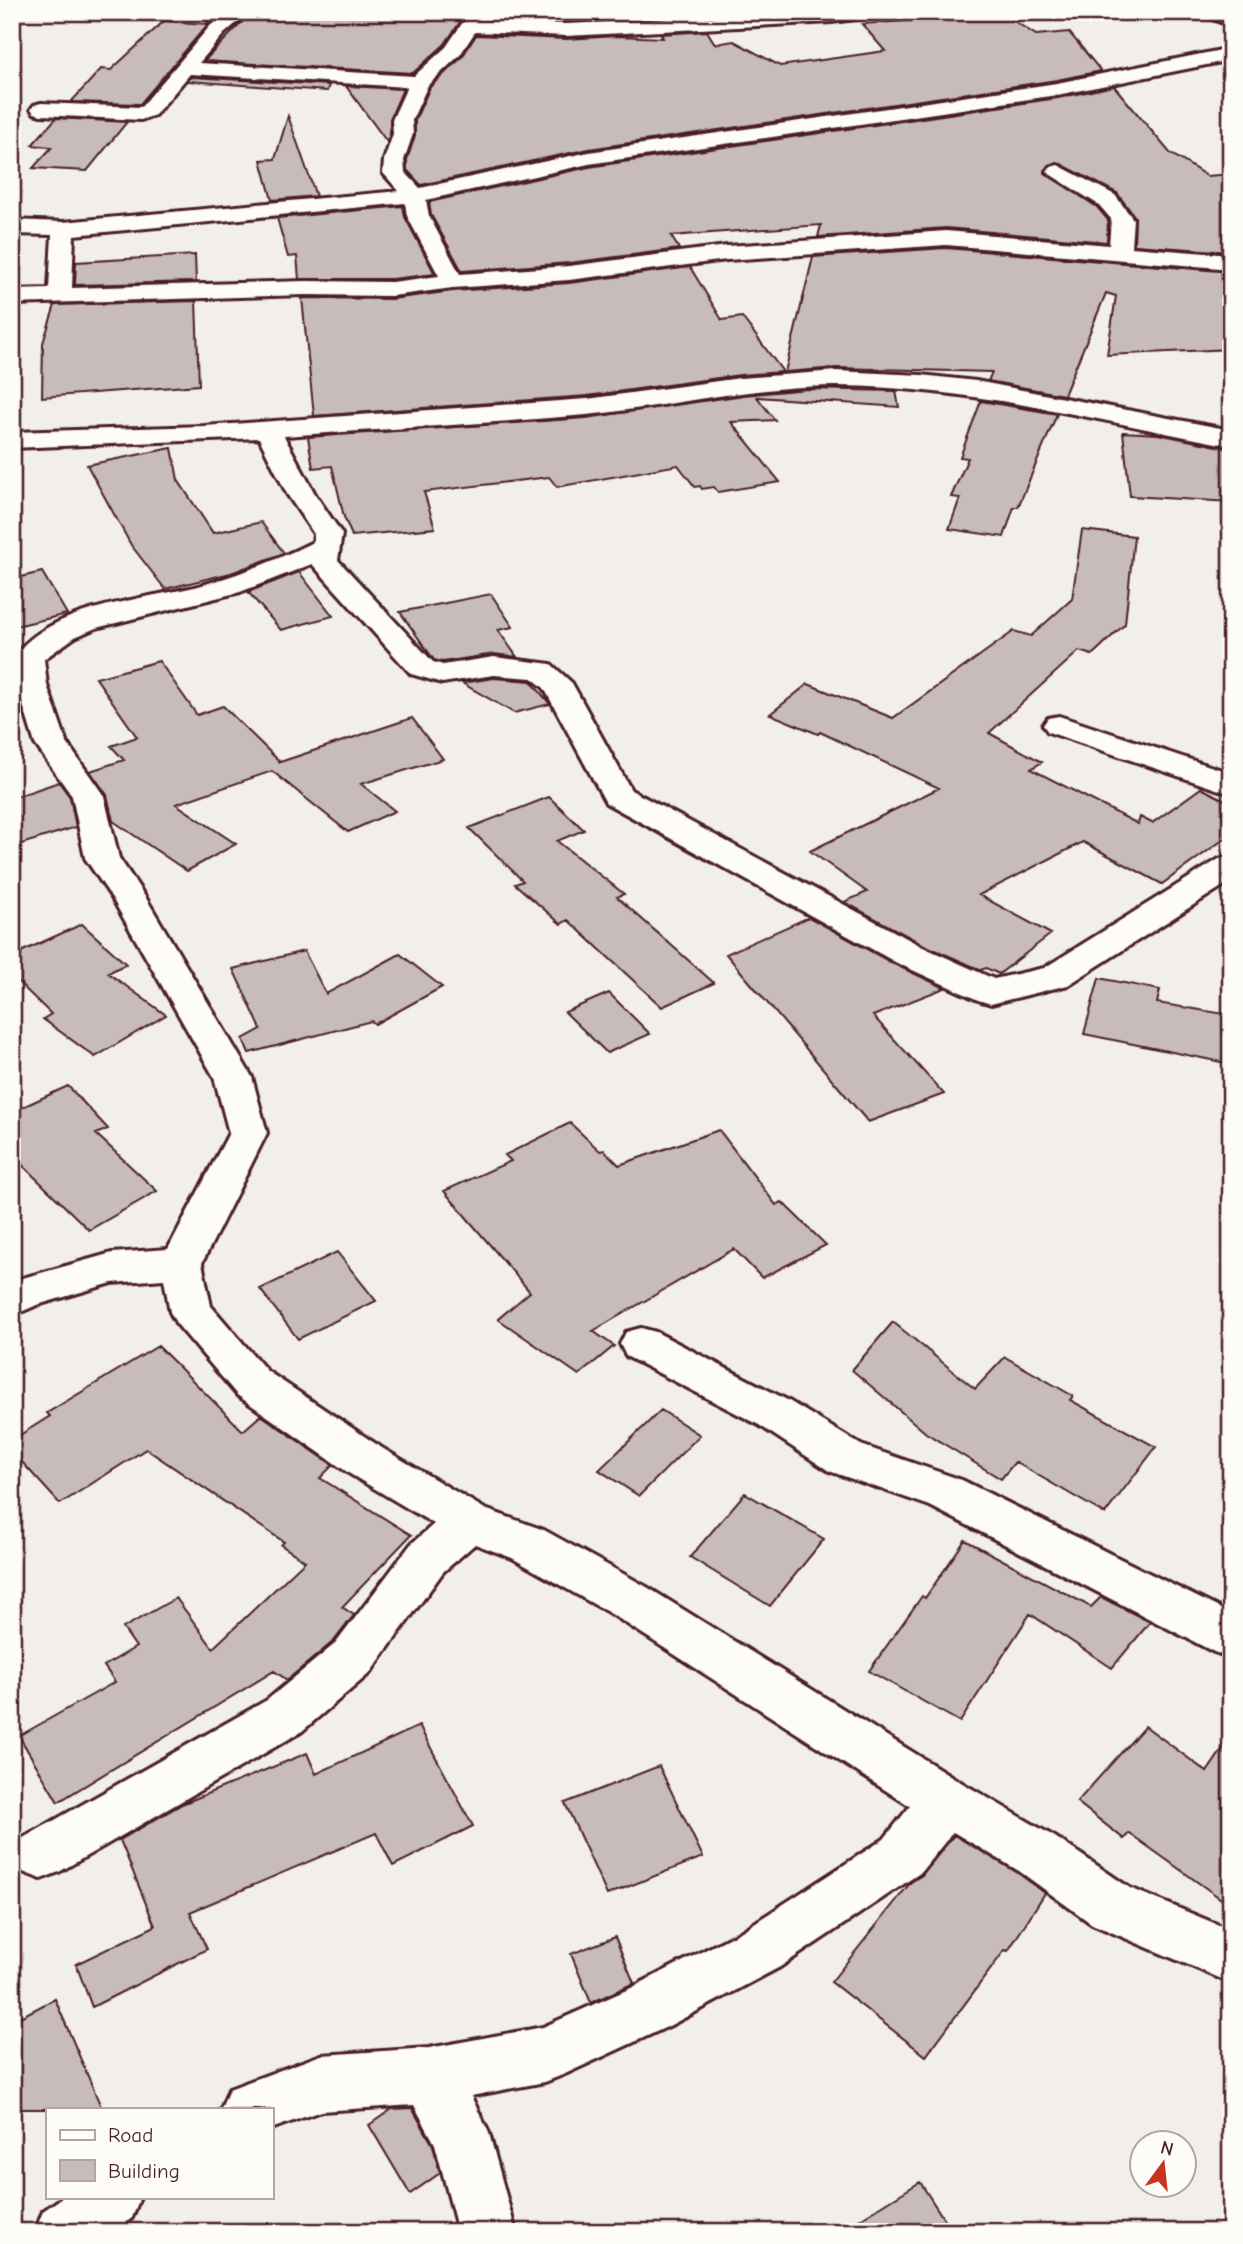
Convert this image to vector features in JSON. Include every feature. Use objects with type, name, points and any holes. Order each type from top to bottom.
[{"type":"street","points":[[41,109],[141,114],[148,111],[217,30],[240,12]]},
{"type":"street","points":[[453,281],[418,216],[415,196],[394,173],[394,160],[403,134],[402,120],[419,82],[453,51],[467,19],[566,30],[870,12]]},
{"type":"street","points":[[1210,12],[1231,21]]},
{"type":"street","points":[[12,227],[63,229],[415,196],[589,158],[1057,89],[1231,54]]},
{"type":"street","points":[[186,68],[419,82]]},
{"type":"street","points":[[1058,171],[1107,200],[1122,219],[1120,251]]},
{"type":"street","points":[[60,296],[63,229]]},
{"type":"street","points":[[12,297],[304,288],[392,289],[453,281],[569,273],[807,246],[946,239],[1231,262]]},
{"type":"street","points":[[12,440],[268,430],[587,407],[740,386],[836,378],[921,382],[976,390],[1231,438]]},
{"type":"street","points":[[268,430],[301,494],[328,534],[324,561],[422,668],[442,674],[494,666],[540,670],[557,683],[618,796],[909,955],[991,992],[1055,977],[1231,866]]},
{"type":"street","points":[[326,546],[267,574],[199,595],[109,615],[61,631],[29,657],[32,685],[51,744],[88,796],[102,858],[129,898],[233,1077],[248,1133],[181,1263],[191,1312],[252,1383],[366,1461],[468,1522],[528,1544],[630,1601],[946,1801],[1037,1854],[1111,1906],[1231,1957]]},
{"type":"street","points":[[1059,725],[1231,784]]},
{"type":"street","points":[[12,1300],[23,1293],[113,1268],[181,1263]]},
{"type":"street","points":[[641,1344],[774,1413],[845,1458],[946,1493],[1231,1636]]},
{"type":"street","points":[[41,1855],[284,1716],[352,1658],[427,1558],[468,1522]]},
{"type":"street","points":[[252,2108],[321,2083],[429,2076],[545,2054],[650,2007],[761,1949],[902,1856],[946,1801]]},
{"type":"street","points":[[429,2076],[460,2133],[487,2232]]},
{"type":"street","points":[[64,2232],[110,2198]]},
{"type":"building","points":[[208,12],[223,12],[208,24],[140,104],[71,102],[101,69],[111,70],[164,21],[207,24]]},
{"type":"building","points":[[252,12],[357,12],[467,18],[461,21],[444,45],[413,73],[204,61]]},
{"type":"building","points":[[498,12],[550,12],[553,21],[499,19]]},
{"type":"building","points":[[1003,14],[1036,35],[1069,32],[1101,71],[1057,80],[589,149],[421,185],[407,170],[407,160],[415,135],[415,120],[430,87],[462,57],[476,35],[566,39],[618,36],[663,38],[661,34],[707,31],[715,44],[734,41],[780,66],[885,51],[862,24]]},
{"type":"building","points":[[191,77],[329,85],[327,91],[187,81]]},
{"type":"building","points":[[346,86],[403,89],[390,119],[387,142]]},
{"type":"building","points":[[1114,86],[1170,153],[1207,176],[1231,174],[1231,252],[1134,245],[1135,217],[1117,193],[1057,162],[1049,165],[1045,173],[1097,207],[1108,220],[1107,242],[946,228],[818,237],[821,225],[671,236],[679,249],[569,263],[462,271],[431,215],[429,202],[589,167],[1058,98]]},
{"type":"building","points":[[288,116],[316,196],[272,200],[261,160],[275,159]]},
{"type":"building","points":[[56,118],[127,122],[87,171],[33,168],[52,147],[32,145]]},
{"type":"building","points":[[403,206],[405,217],[435,274],[392,279],[299,279],[297,256],[288,257],[277,218]]},
{"type":"building","points":[[946,248],[1231,272],[1231,349],[1107,355],[1116,296],[1106,293],[1064,395],[988,381],[992,372],[836,368],[785,372],[813,257]]},
{"type":"building","points":[[195,255],[196,282],[75,285],[76,262]]},
{"type":"building","points":[[690,267],[722,320],[742,317],[783,372],[740,375],[587,396],[314,416],[302,298],[392,299],[453,291],[569,283]]},
{"type":"building","points":[[196,301],[199,385],[42,397],[43,343],[55,305]]},
{"type":"building","points":[[807,389],[896,391],[899,407],[757,397],[775,420],[731,422],[780,482],[718,492],[714,487],[695,487],[678,465],[557,487],[549,477],[424,492],[435,528],[352,536],[344,517],[332,466],[313,468],[308,437],[586,418],[744,395]]},
{"type":"building","points":[[981,401],[1057,414],[1018,507],[1014,507],[1004,537],[949,529],[960,498],[951,497],[968,458],[960,457]]},
{"type":"building","points":[[1123,432],[1158,434],[1231,449],[1231,502],[1130,496]]},
{"type":"building","points":[[172,448],[178,480],[213,533],[261,522],[284,553],[231,573],[165,589],[131,545],[87,465]]},
{"type":"building","points":[[1082,530],[1134,536],[1125,624],[1092,655],[1079,651],[989,733],[1042,762],[1031,769],[1138,824],[1140,817],[1152,823],[1201,788],[1231,803],[1231,834],[1162,884],[1083,842],[979,895],[1051,934],[999,974],[986,968],[981,970],[924,945],[844,902],[867,892],[810,851],[939,788],[820,732],[818,734],[770,714],[808,684],[893,718],[1014,631],[1031,636],[1072,599]]},
{"type":"building","points":[[42,572],[67,614],[12,627],[12,579]]},
{"type":"building","points":[[299,572],[333,616],[281,630],[248,592]]},
{"type":"building","points":[[491,594],[513,627],[498,630],[517,657],[494,654],[443,662],[434,660],[400,612]]},
{"type":"building","points":[[159,661],[197,715],[223,706],[280,762],[412,718],[443,759],[361,784],[395,811],[348,832],[272,771],[176,804],[236,844],[187,871],[113,821],[107,795],[90,771],[124,760],[111,746],[137,737],[96,678]]},
{"type":"building","points":[[494,678],[531,681],[550,704],[514,713],[462,683]]},
{"type":"building","points":[[59,782],[70,797],[76,827],[12,847],[12,798]]},
{"type":"building","points":[[549,797],[584,830],[557,841],[624,894],[617,897],[714,983],[662,1007],[568,920],[561,924],[515,884],[523,881],[469,828]]},
{"type":"building","points":[[809,917],[896,965],[945,988],[873,1016],[944,1094],[868,1122],[726,954]]},
{"type":"building","points":[[82,924],[126,964],[108,973],[166,1015],[95,1057],[43,1019],[51,1014],[12,976],[12,956]]},
{"type":"building","points":[[304,951],[326,994],[400,954],[442,987],[375,1024],[371,1021],[249,1053],[243,1039],[261,1029],[233,969]]},
{"type":"building","points":[[1099,978],[1160,990],[1157,1003],[1231,1015],[1231,1064],[1084,1034]]},
{"type":"building","points":[[609,993],[650,1034],[607,1053],[565,1012]]},
{"type":"building","points":[[68,1086],[108,1129],[96,1134],[157,1191],[89,1230],[12,1155],[12,1112]]},
{"type":"building","points":[[570,1123],[619,1165],[719,1130],[776,1205],[782,1202],[826,1245],[762,1278],[734,1249],[593,1331],[614,1346],[579,1375],[498,1319],[530,1292],[444,1191],[511,1161],[505,1155]]},
{"type":"building","points":[[337,1252],[376,1301],[298,1339],[260,1289]]},
{"type":"building","points":[[893,1322],[975,1389],[1005,1357],[1073,1396],[1070,1400],[1156,1447],[1105,1514],[1015,1462],[1001,1479],[926,1433],[852,1370]]},
{"type":"building","points":[[158,1346],[243,1431],[261,1415],[333,1465],[320,1478],[411,1535],[342,1607],[354,1615],[334,1641],[287,1680],[274,1671],[58,1802],[19,1736],[115,1682],[104,1666],[136,1647],[123,1628],[176,1598],[213,1648],[305,1561],[281,1545],[284,1542],[146,1449],[60,1504],[12,1451],[12,1440],[50,1416],[47,1413]]},
{"type":"building","points":[[661,1410],[700,1435],[639,1496],[599,1470]]},
{"type":"building","points":[[745,1493],[824,1539],[770,1606],[690,1557]]},
{"type":"building","points":[[965,1540],[1091,1607],[1101,1597],[1150,1622],[1112,1668],[1030,1614],[960,1722],[869,1671]]},
{"type":"building","points":[[419,1726],[473,1826],[393,1866],[376,1833],[190,1912],[207,1949],[92,2007],[76,1964],[155,1926],[120,1840],[182,1804],[307,1753],[316,1774]]},
{"type":"building","points":[[1145,1726],[1207,1772],[1231,1737],[1231,1906],[1129,1833],[1124,1839],[1077,1802]]},
{"type":"building","points":[[659,1766],[703,1857],[607,1895],[565,1803]]},
{"type":"building","points":[[954,1835],[1018,1873],[1045,1893],[1008,1951],[1005,1950],[926,2056],[831,1982],[911,1882],[922,1875]]},
{"type":"building","points":[[615,1937],[634,1983],[591,2003],[571,1954]]},
{"type":"building","points":[[55,1999],[102,2108],[12,2109],[12,2021]]},
{"type":"building","points":[[412,2108],[433,2145],[440,2173],[410,2194],[369,2125],[392,2109]]},
{"type":"building","points":[[920,2182],[952,2232],[839,2232]]}]
